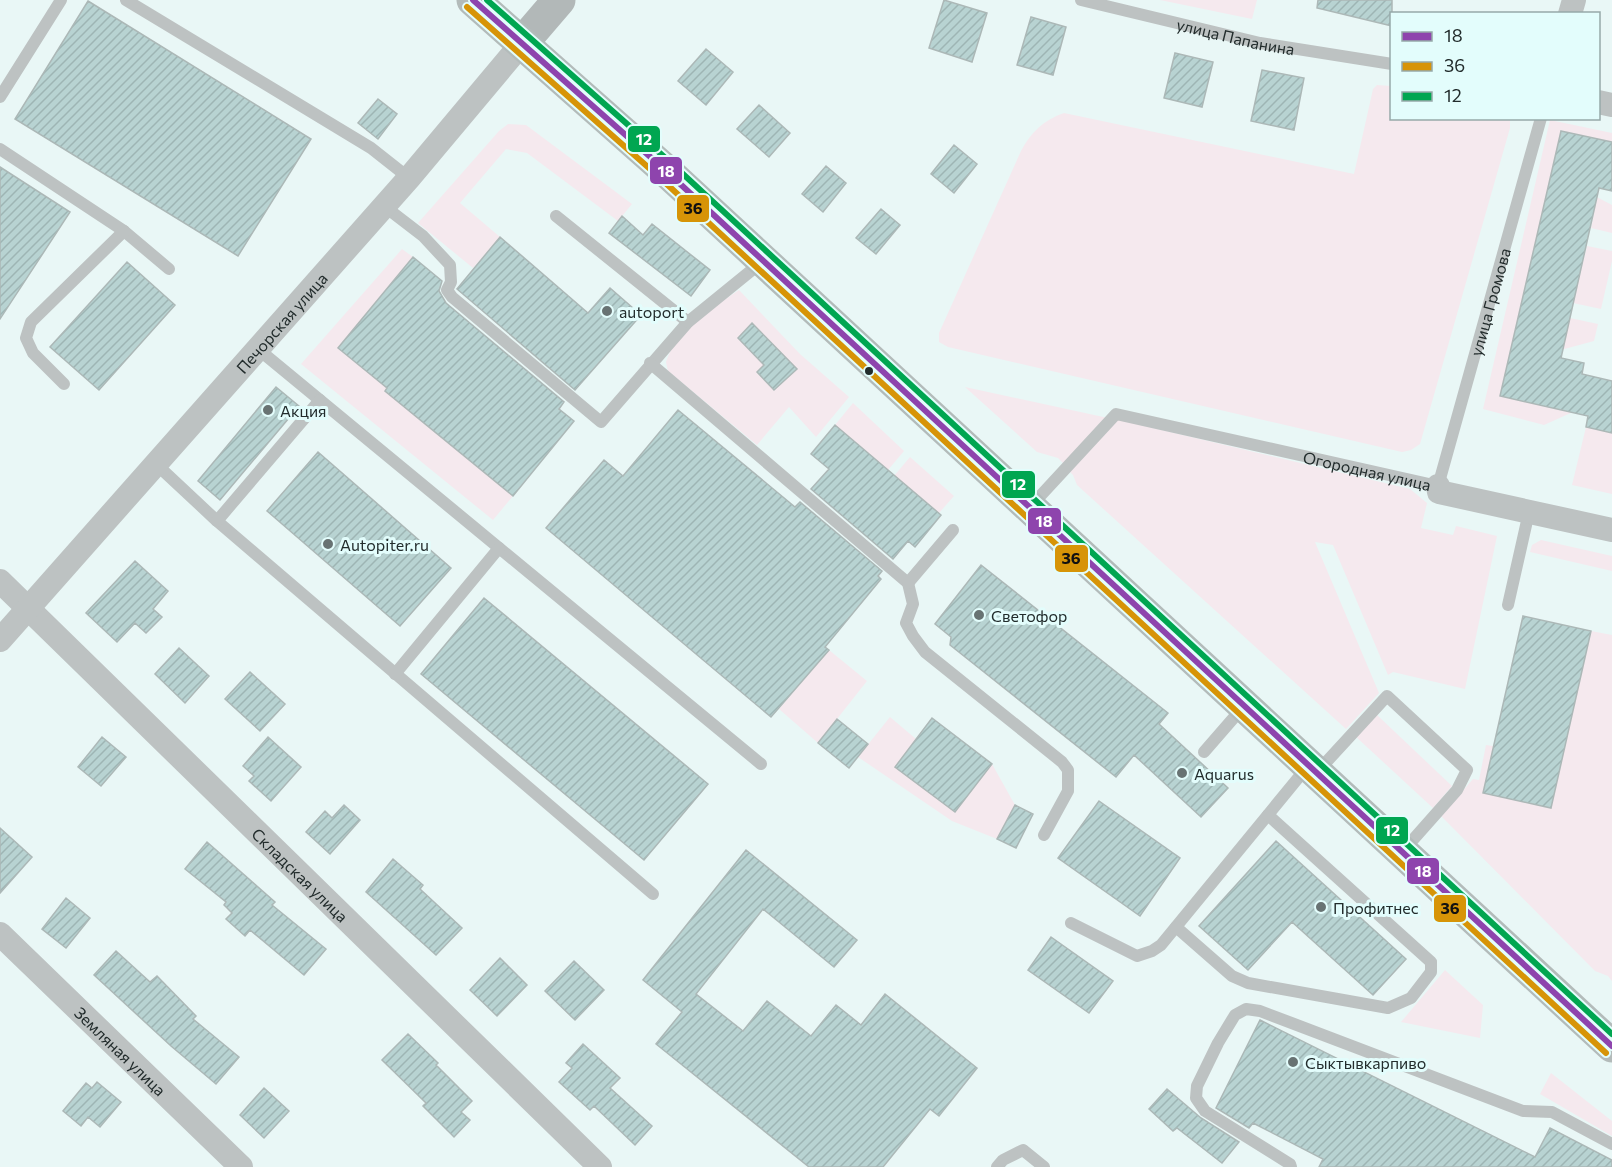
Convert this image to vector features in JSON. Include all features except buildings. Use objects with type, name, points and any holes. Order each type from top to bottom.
[{"type":"main road","points":[[473,0],[523,42],[764,261],[1612,1046]]},
{"type":"street","name":"Печорская улица","points":[[0,640],[410,178],[559,0]]},
{"type":"street","name":"Огородная улица","points":[[1438,486],[1439,492],[1612,530]]},
{"type":"street","name":"Складская улица","points":[[0,581],[600,1167]]},
{"type":"street","name":"Земляная улица","points":[[0,934],[241,1167]]},
{"type":"lane","points":[[0,97],[61,0]]},
{"type":"lane","points":[[126,0],[371,148],[410,178]]},
{"type":"lane","name":"улица Папанина","points":[[1081,0],[1260,43],[1390,64]]},
{"type":"lane","name":"улица Громова","points":[[1438,486],[1540,120]]},
{"type":"lane","points":[[0,149],[124,231],[169,268]]},
{"type":"lane","points":[[384,206],[423,236],[450,265],[451,282],[447,290],[452,297],[601,422],[688,322],[764,261]]},
{"type":"lane","points":[[556,216],[688,322]]},
{"type":"lane","points":[[64,384],[33,353],[26,338],[31,322],[124,231]]},
{"type":"lane","points":[[258,349],[761,764]]},
{"type":"lane","points":[[650,363],[908,583],[913,604],[906,623],[925,652],[1062,762],[1068,770],[1068,791],[1044,835]]},
{"type":"lane","points":[[217,520],[320,400]]},
{"type":"lane","name":"Огородная улица","points":[[1030,507],[1116,414],[1438,486]]},
{"type":"lane","points":[[156,464],[217,520],[653,894]]},
{"type":"lane","points":[[1508,605],[1529,512]]},
{"type":"lane","points":[[908,583],[953,530]]},
{"type":"lane","points":[[395,674],[499,548]]},
{"type":"lane","points":[[1071,923],[1137,956],[1161,945],[1268,815],[1387,696],[1467,770],[1458,790],[1402,851]]},
{"type":"lane","points":[[1204,752],[1244,705]]},
{"type":"lane","points":[[1176,927],[1232,976],[1248,983],[1388,1008],[1411,998],[1431,972],[1431,962],[1268,815]]},
{"type":"lane","points":[[1291,1167],[1290,1164],[1205,1111],[1196,1098],[1197,1086],[1218,1042],[1235,1015],[1246,1009],[1260,1011],[1523,1111],[1552,1112],[1612,1144]]},
{"type":"lane","points":[[997,1167],[1003,1160],[1023,1150],[1044,1167]]},
{"type":"shaded area","points":[[1160,0],[1257,0],[1252,19]]},
{"type":"shaded area","points":[[1377,85],[1390,86],[1390,120],[1510,120],[1510,128],[1420,444],[1411,450],[1402,452],[948,347],[939,342],[939,333],[1021,151],[1034,132],[1050,119],[1064,113],[1354,174],[1373,89]]},
{"type":"shaded area","points":[[1550,120],[1612,133],[1612,142],[1561,131],[1500,395],[1573,412],[1544,425],[1483,409]]},
{"type":"shaded area","points":[[508,124],[526,125],[632,204],[618,221],[527,153],[506,149],[460,203],[500,237],[473,268],[418,223],[499,131]]},
{"type":"shaded area","points":[[1593,195],[1612,205],[1612,233],[1591,228],[1594,214],[1589,212]]},
{"type":"shaded area","points":[[1587,246],[1612,251],[1612,261],[1601,309],[1573,303]]},
{"type":"shaded area","points":[[402,249],[413,257],[417,352],[385,391],[513,496],[493,520],[301,364]]},
{"type":"shaded area","points":[[739,290],[800,354],[849,397],[816,437],[789,407],[757,445],[668,371],[666,362],[678,340],[706,312]],"holes":[[[752,324],[797,369],[774,390],[757,373],[764,365],[738,338]]]},
{"type":"shaded area","points":[[1570,318],[1598,324],[1594,341],[1557,351],[1561,333],[1566,334]]},
{"type":"shaded area","points":[[965,387],[1108,418],[1064,464],[1058,458],[1037,452]]},
{"type":"shaded area","points":[[853,403],[904,451],[888,470],[835,425]]},
{"type":"shaded area","points":[[1116,419],[1410,489],[1427,503],[1421,528],[1453,535],[1456,526],[1497,536],[1465,689],[1393,672],[1388,675],[1333,545],[1315,542],[1379,693],[1346,729],[1077,485],[1068,470]]},
{"type":"shaded area","points":[[1586,427],[1612,433],[1612,494],[1572,485]]},
{"type":"shaded area","points":[[910,457],[954,496],[939,513],[894,476]]},
{"type":"shaded area","points":[[1541,540],[1612,556],[1612,571],[1530,552],[1532,545]]},
{"type":"shaded area","points":[[1591,631],[1612,635],[1612,981],[1608,976],[1595,971],[1441,816],[1473,779],[1479,780],[1486,745],[1493,746],[1483,793],[1551,808]]},
{"type":"shaded area","points":[[829,650],[867,681],[818,743],[779,709]]},
{"type":"shaded area","points":[[1376,714],[1452,786],[1433,808],[1355,736]]},
{"type":"shaded area","points":[[890,717],[916,739],[895,767],[955,812],[992,764],[1015,805],[997,839],[952,821],[858,757]]},
{"type":"shaded area","points":[[1445,970],[1483,1005],[1480,1038],[1401,1022]]},
{"type":"shaded area","points":[[1551,1073],[1612,1121],[1612,1136],[1540,1094]]},
{"type":"transit line","name":"18","points":[[473,0],[664,169],[1612,1046]]},
{"type":"transit line","name":"12","points":[[487,0],[670,162],[1612,1034]]},
{"type":"transit line","name":"36","points":[[467,7],[658,176],[1606,1053]]},
{"type":"place","name":"autoport","points":[[607,311]]},
{"type":"place","name":"Акция","points":[[268,410]]},
{"type":"place","name":"Autopiter.ru","points":[[328,544]]},
{"type":"place","name":"Светофор","points":[[979,615]]},
{"type":"place","name":"Aquarus","points":[[1182,773]]},
{"type":"place","name":"Профитнес","points":[[1321,907]]},
{"type":"place","name":"Сыктывкарпиво","points":[[1293,1062]]}]
